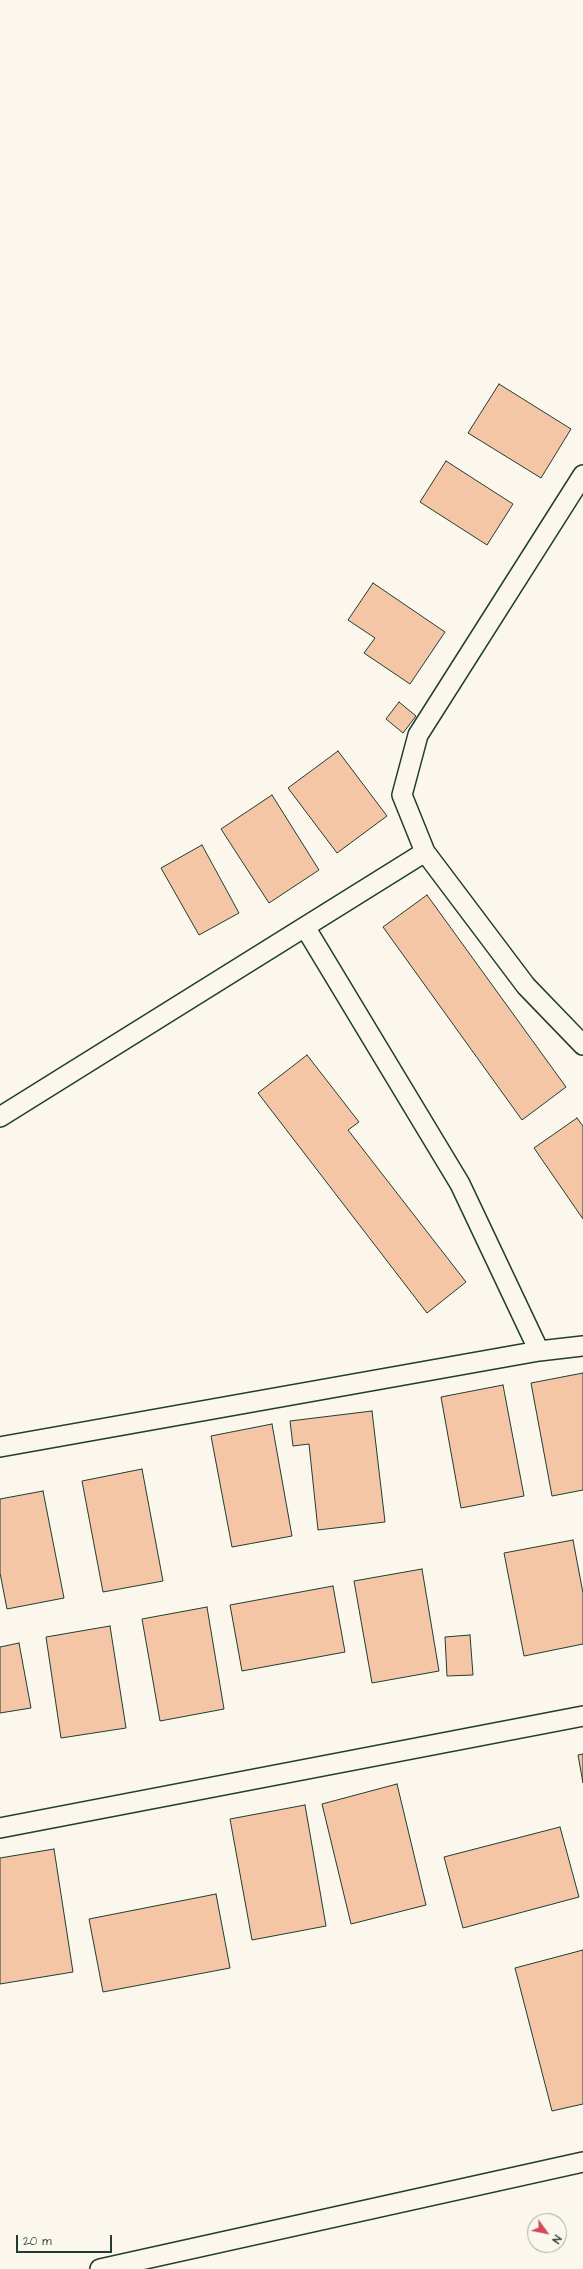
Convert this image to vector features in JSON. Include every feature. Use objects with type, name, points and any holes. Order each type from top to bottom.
[{"type":"lane","points":[[583,475],[418,735],[402,795],[425,852],[526,986],[583,1045]]},
{"type":"lane","points":[[0,1117],[425,852]]},
{"type":"lane","points":[[305,927],[460,1184],[539,1351]]},
{"type":"lane","points":[[0,1446],[539,1351],[583,1346]]},
{"type":"lane","points":[[0,1828],[583,1716]]},
{"type":"lane","points":[[100,2269],[583,2162]]},
{"type":"building","points":[[499,384],[571,429],[541,478],[468,433]]},
{"type":"building","points":[[446,461],[513,504],[487,545],[420,502]]},
{"type":"building","points":[[373,583],[445,632],[410,684],[364,653],[375,638],[348,620]]},
{"type":"building","points":[[399,702],[416,716],[403,733],[386,719]]},
{"type":"building","points":[[338,751],[387,816],[337,853],[288,788]]},
{"type":"building","points":[[272,795],[319,870],[269,903],[221,829]]},
{"type":"building","points":[[202,845],[239,913],[199,935],[161,868]]},
{"type":"building","points":[[427,895],[566,1087],[522,1120],[383,927]]},
{"type":"building","points":[[307,1055],[359,1122],[348,1130],[466,1282],[427,1313],[258,1093]]},
{"type":"building","points":[[577,1118],[583,1126],[583,1219],[534,1148]]},
{"type":"building","points":[[583,1373],[583,1490],[552,1496],[531,1383]]},
{"type":"building","points":[[503,1385],[524,1496],[461,1508],[441,1397]]},
{"type":"building","points":[[372,1411],[385,1522],[318,1530],[309,1444],[293,1446],[290,1421]]},
{"type":"building","points":[[272,1424],[292,1536],[232,1547],[211,1436]]},
{"type":"building","points":[[142,1469],[163,1581],[103,1592],[82,1481]]},
{"type":"building","points":[[43,1491],[64,1598],[7,1609],[0,1573],[0,1499]]},
{"type":"building","points":[[573,1540],[583,1593],[583,1644],[524,1656],[504,1553]]},
{"type":"building","points":[[422,1569],[439,1671],[372,1683],[354,1581]]},
{"type":"building","points":[[333,1586],[345,1652],[242,1671],[230,1605]]},
{"type":"building","points":[[207,1607],[224,1709],[160,1721],[142,1619]]},
{"type":"building","points":[[110,1626],[126,1728],[61,1738],[46,1637]]},
{"type":"building","points":[[470,1635],[473,1675],[447,1676],[445,1637]]},
{"type":"building","points":[[19,1643],[31,1708],[0,1713],[0,1647]]},
{"type":"building","points":[[583,1754],[583,1783],[578,1755]]},
{"type":"building","points":[[397,1784],[426,1905],[351,1924],[322,1804]]},
{"type":"building","points":[[305,1805],[326,1926],[252,1940],[230,1819]]},
{"type":"building","points":[[560,1827],[579,1897],[463,1928],[444,1857]]},
{"type":"building","points":[[54,1849],[73,1972],[0,1984],[0,1858]]},
{"type":"building","points":[[216,1894],[230,1968],[103,1992],[89,1919]]},
{"type":"building","points":[[583,1950],[583,2104],[552,2111],[515,1968]]}]
